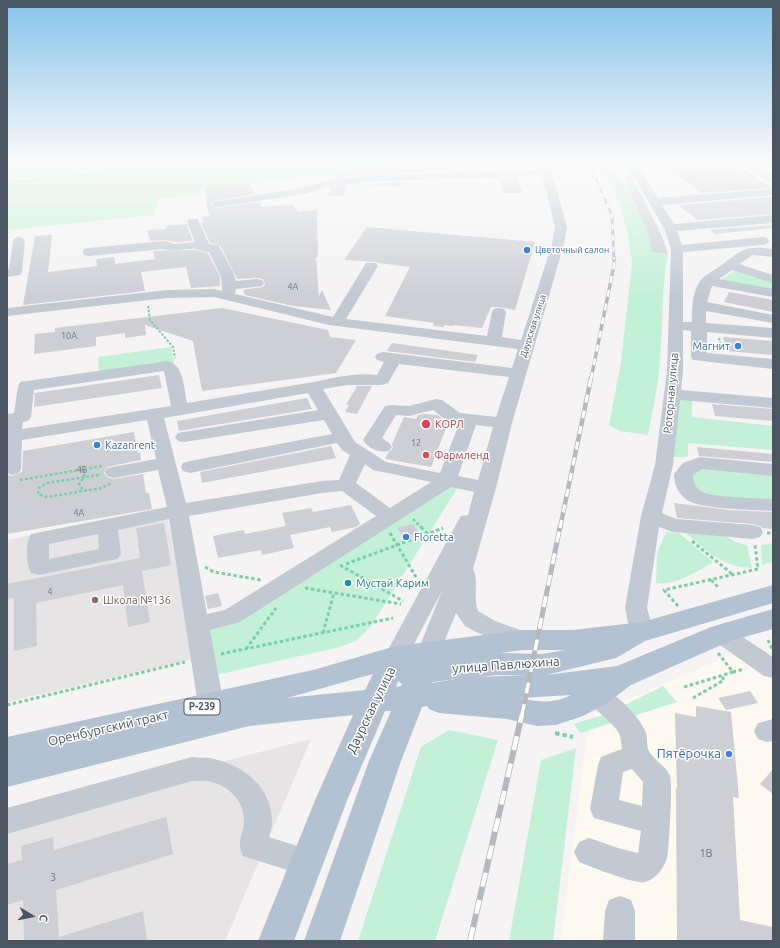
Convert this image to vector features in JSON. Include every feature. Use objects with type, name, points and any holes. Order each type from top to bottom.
[{"type":"main road","name":"улица Павлюхина","points":[[248,714],[373,701],[420,674],[523,640],[573,640],[642,632],[773,594]]},
{"type":"main road","name":"улица Павлюхина","points":[[420,674],[474,688],[558,686],[621,677],[722,634],[773,620]]},
{"type":"main road","name":"улица Павлюхина","points":[[420,674],[497,664],[542,665],[560,662],[606,651],[642,632]]},
{"type":"main road","name":"улица Павлюхина","points":[[396,658],[420,674],[476,705],[507,707],[537,714],[556,713],[573,708],[598,695],[621,677]]},
{"type":"main road","name":"Даурская улица","points":[[271,937],[306,862],[344,766],[373,701],[396,658]]},
{"type":"main road","name":"Оренбургский тракт","points":[[7,750],[313,681],[396,658]]},
{"type":"main road","name":"Даурская улица","points":[[322,941],[379,777],[420,674]]},
{"type":"main road","name":"Оренбургский тракт","points":[[7,773],[248,714]]},
{"type":"street","name":"Даурская улица","points":[[420,674],[466,558],[486,488],[502,423],[558,244],[561,228],[555,207]]},
{"type":"street","name":"Роторная улица","points":[[642,632],[636,608],[652,516],[664,465],[675,372],[677,249],[670,228],[659,207]]},
{"type":"street","points":[[670,228],[773,218]]},
{"type":"street","points":[[193,222],[204,248],[214,248],[229,286]]},
{"type":"street","points":[[677,249],[773,240]]},
{"type":"street","points":[[7,273],[15,272],[19,241]]},
{"type":"street","points":[[89,252],[164,245],[174,248],[203,245]]},
{"type":"street","points":[[773,254],[759,251],[749,252],[735,260],[708,281],[699,298],[699,357],[773,364]]},
{"type":"street","points":[[730,265],[773,279]]},
{"type":"street","points":[[337,322],[371,266]]},
{"type":"street","points":[[7,312],[167,294],[214,293],[253,278]]},
{"type":"street","points":[[708,281],[773,293]]},
{"type":"street","points":[[229,286],[337,322],[527,346]]},
{"type":"street","points":[[699,305],[773,319]]},
{"type":"street","points":[[494,341],[499,312]]},
{"type":"street","points":[[676,325],[773,333]]},
{"type":"street","points":[[11,425],[154,414],[313,387],[339,379],[358,378],[382,380],[388,357],[517,373]]},
{"type":"street","points":[[11,425],[22,417],[26,386],[168,366],[172,371],[180,409]]},
{"type":"street","points":[[313,387],[348,446],[380,466],[486,488]]},
{"type":"street","points":[[672,394],[773,403]]},
{"type":"street","points":[[383,447],[372,440],[391,410],[409,411],[436,404],[455,418],[502,423]]},
{"type":"street","points":[[154,414],[178,512],[211,704]]},
{"type":"street","points":[[184,437],[328,414]]},
{"type":"street","points":[[198,625],[232,616],[333,564],[392,516],[447,481],[469,420]]},
{"type":"street","points":[[11,425],[14,475]]},
{"type":"street","points":[[190,467],[342,437]]},
{"type":"street","points":[[346,485],[360,454]]},
{"type":"street","points":[[114,474],[166,463]]},
{"type":"street","points":[[773,470],[700,463],[690,467],[683,474],[684,485],[696,497],[712,501],[773,505]]},
{"type":"street","points":[[107,525],[322,487],[346,485],[392,516]]},
{"type":"street","name":"Даурская улица","points":[[396,658],[486,488]]},
{"type":"street","points":[[652,516],[673,525],[753,532]]},
{"type":"street","points":[[466,558],[463,597],[469,616],[484,626],[523,640]]},
{"type":"street","points":[[722,634],[773,669]]},
{"type":"street","points":[[589,852],[644,868],[652,858],[655,822],[657,778],[636,755],[633,733],[624,721],[598,695]]},
{"type":"street","points":[[636,755],[611,765],[604,809],[655,822]]},
{"type":"street","points":[[7,821],[192,769],[213,770],[238,781],[254,799],[258,822],[253,846],[306,862]]},
{"type":"street","points":[[619,941],[620,911]]},
{"type":"path","points":[[717,328],[724,360]]},
{"type":"path","points":[[14,475],[48,475],[113,464],[114,474],[114,481],[106,486],[47,497],[40,496],[38,492],[39,488],[48,483],[100,474],[114,474]]},
{"type":"path","points":[[84,469],[84,477],[79,484],[81,488],[86,490]]},
{"type":"path","points":[[48,475],[48,483]]},
{"type":"path","points":[[392,516],[428,534]]},
{"type":"path","points":[[392,516],[397,545],[416,577]]},
{"type":"path","points":[[673,525],[732,574]]},
{"type":"path","points":[[333,564],[397,545],[443,528]]},
{"type":"path","points":[[333,564],[403,601]]},
{"type":"path","points":[[664,590],[758,569]]},
{"type":"path","points":[[711,579],[718,588]]},
{"type":"path","points":[[322,633],[334,593]]},
{"type":"path","points":[[246,649],[278,605]]},
{"type":"path","points":[[7,705],[203,658],[393,618]]},
{"type":"path","points":[[773,644],[768,640],[773,650]]},
{"type":"path","points":[[684,687],[734,672]]},
{"type":"path","points":[[693,698],[724,680],[721,675]]},
{"type":"shaded area","name":"Школа №136","points":[[166,510],[193,659],[7,702],[7,540]]},
{"type":"shaded area","points":[[730,655],[740,656],[773,678],[773,941],[560,941],[586,742],[595,714]]},
{"type":"shaded area","points":[[311,739],[225,941],[7,941],[7,817]]},
{"type":"green space","points":[[7,207],[156,207],[154,215],[7,230]]},
{"type":"green space","points":[[621,207],[636,207],[648,235],[652,252],[668,254],[664,288],[659,368],[648,435],[620,431],[609,425],[621,362],[632,263],[628,234]]},
{"type":"green space","points":[[737,270],[773,281],[773,290],[720,280]]},
{"type":"green space","points":[[171,347],[174,363],[99,374],[98,357]]},
{"type":"green space","points":[[676,396],[692,399],[692,417],[773,426],[773,450],[688,443],[688,457],[669,457]]},
{"type":"green space","points":[[702,468],[773,473],[773,504],[699,494],[689,477]]},
{"type":"green space","points":[[446,485],[458,487],[371,626],[357,640],[340,647],[211,676],[204,626]]},
{"type":"green space","points":[[680,528],[722,532],[733,541],[747,545],[752,568],[741,567],[721,560]]},
{"type":"green space","points":[[666,532],[679,533],[713,562],[693,574],[678,580],[656,583],[657,554]]},
{"type":"green space","points":[[773,543],[773,562],[762,565],[761,545]]},
{"type":"green space","points":[[663,686],[677,702],[580,733],[574,724],[606,714]]},
{"type":"green space","points":[[449,730],[498,740],[435,941],[358,941],[421,747]]},
{"type":"green space","points":[[576,748],[553,941],[509,941],[541,760]]},
{"type":"building","points":[[207,207],[295,207],[298,212],[317,210],[318,257],[316,257],[319,296],[322,290],[331,310],[293,306],[245,295],[243,290],[263,287],[265,284],[263,279],[237,279],[220,245],[210,243],[201,223],[204,222],[202,217],[209,216]]},
{"type":"building","points":[[636,207],[647,207],[662,236],[668,254],[652,252],[648,235]]},
{"type":"building","points":[[681,207],[773,207],[773,214],[698,220]]},
{"type":"building","points":[[186,224],[193,241],[150,241],[147,230],[166,229],[166,226]]},
{"type":"building","points":[[773,225],[773,228],[715,234],[710,230]]},
{"type":"building","points":[[367,227],[535,242],[515,310],[491,307],[482,328],[453,325],[444,325],[444,327],[433,326],[434,323],[385,316],[410,267],[376,262],[344,260]]},
{"type":"building","points":[[52,235],[48,272],[97,266],[96,259],[114,257],[115,264],[155,259],[153,251],[197,250],[208,253],[220,277],[220,286],[191,288],[186,267],[141,272],[145,291],[23,305],[35,236]]},
{"type":"building","points":[[729,292],[773,300],[773,312],[724,302]]},
{"type":"building","points":[[222,308],[328,330],[330,337],[356,340],[336,373],[202,391],[193,341],[145,325],[146,335],[125,338],[125,333],[96,337],[96,346],[34,354],[35,334],[55,332],[55,328]]},
{"type":"building","points":[[723,337],[773,341],[773,355],[726,351]]},
{"type":"building","points":[[392,343],[478,355],[475,362],[387,351]]},
{"type":"building","points":[[159,375],[162,388],[34,407],[35,393]]},
{"type":"building","points":[[357,386],[372,386],[357,414],[345,412],[349,405],[346,405]]},
{"type":"building","points":[[307,398],[312,409],[179,431],[177,421]]},
{"type":"building","points":[[712,404],[773,409],[773,421],[715,416]]},
{"type":"building","points":[[418,415],[438,415],[448,423],[431,467],[385,459],[393,448],[392,444],[404,417],[416,419]]},
{"type":"building","points":[[134,432],[138,453],[140,452],[141,460],[107,467],[104,473],[107,477],[114,479],[143,474],[146,493],[149,493],[152,509],[7,534],[7,475],[12,476],[22,472],[23,451]]},
{"type":"building","points":[[331,446],[336,458],[202,483],[200,472]]},
{"type":"building","points":[[697,447],[773,454],[773,462],[699,456]]},
{"type":"building","points":[[674,503],[728,510],[773,512],[773,529],[762,528],[753,524],[677,518]]},
{"type":"building","points":[[351,505],[360,524],[356,527],[332,532],[330,527],[290,535],[294,548],[262,555],[261,550],[218,558],[213,536],[244,530],[245,534],[286,526],[282,513],[311,508],[313,512]]},
{"type":"building","points":[[164,523],[171,565],[142,571],[150,622],[128,627],[123,585],[36,603],[37,646],[14,651],[14,598],[7,599],[7,584],[140,558],[136,528]]},
{"type":"building","points":[[413,524],[420,535],[404,539],[397,528]]},
{"type":"building","points":[[218,593],[222,606],[208,609],[205,596]]},
{"type":"building","points":[[750,691],[758,703],[726,710],[718,698]]},
{"type":"building","points":[[696,706],[731,712],[739,798],[733,797],[740,920],[773,927],[773,941],[677,941],[676,788],[677,789],[675,713],[696,717]]},
{"type":"building","points":[[773,769],[773,794],[760,784]]},
{"type":"building","points":[[166,817],[173,854],[56,890],[59,937],[143,911],[147,941],[24,941],[23,900],[7,905],[7,864],[22,860],[21,846],[53,837],[54,850]]},
{"type":"railway","points":[[608,207],[612,216],[614,259]]},
{"type":"railway","points":[[591,379],[614,259]]},
{"type":"railway","points":[[560,528],[591,378]]},
{"type":"railway","points":[[522,715],[560,527]]},
{"type":"railway","points":[[470,941],[522,714]]},
{"type":"place","name":"Цветочный салон","points":[[527,250]]},
{"type":"place","name":"Магнит","points":[[738,346]]},
{"type":"place","name":"КОРЛ","points":[[426,424]]},
{"type":"place","name":"Kazanrent","points":[[97,445]]},
{"type":"place","name":"Фармленд","points":[[426,455]]},
{"type":"place","name":"Floretta","points":[[406,537]]},
{"type":"place","name":"Мустай Карим","points":[[348,583]]},
{"type":"place","name":"Школа №136","points":[[95,600]]},
{"type":"place","name":"Пятёрочка","points":[[729,754]]}]
